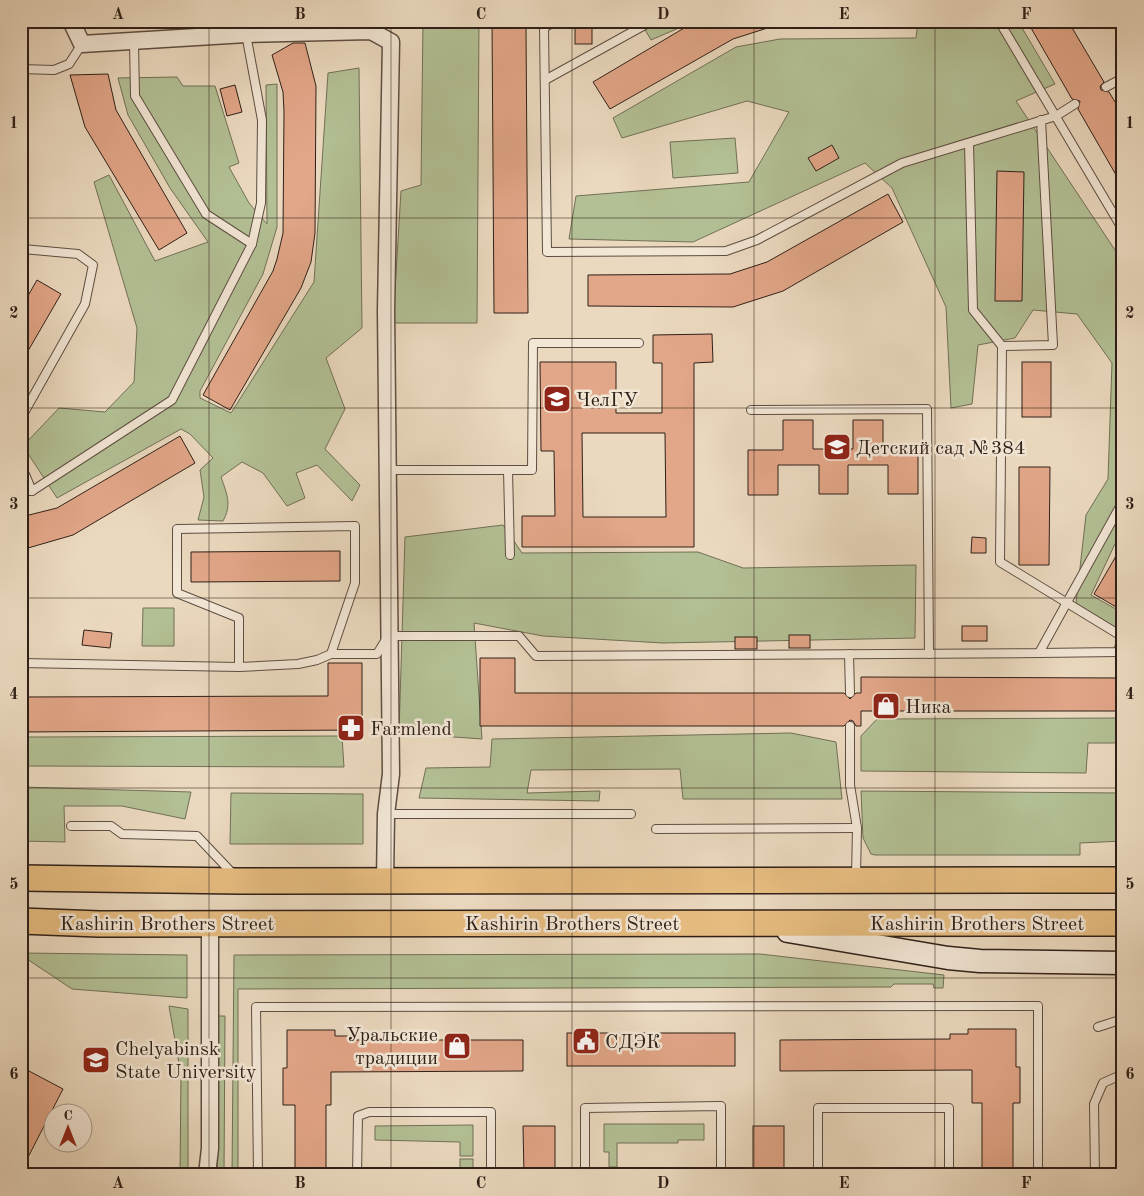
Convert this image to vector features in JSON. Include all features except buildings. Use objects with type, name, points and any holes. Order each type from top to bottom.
[{"type":"main road","points":[[21,878],[239,881],[1123,880]]},
{"type":"main road","name":"Kashirin Brothers Street","points":[[21,921],[210,924],[1123,924]]},
{"type":"main road","points":[[743,923],[956,959],[1123,963]]},
{"type":"street","points":[[71,21],[82,44],[246,34],[371,31],[391,42],[387,470],[391,774],[386,814],[385,881]]},
{"type":"street","points":[[207,1175],[210,1148],[210,924]]},
{"type":"lane","points":[[555,21],[544,28],[547,252],[726,251],[757,240],[902,163],[1056,116],[1075,104]]},
{"type":"lane","points":[[545,80],[652,21]]},
{"type":"lane","points":[[999,21],[1123,230]]},
{"type":"lane","points":[[21,491],[32,491],[172,400],[252,244],[261,203],[262,120],[246,34]]},
{"type":"lane","points":[[134,42],[135,96],[206,214],[252,244]]},
{"type":"lane","points":[[21,70],[54,70],[69,64],[82,44]]},
{"type":"lane","points":[[1106,87],[1123,78]]},
{"type":"lane","points":[[1002,346],[1053,345],[1042,120]]},
{"type":"lane","points":[[21,663],[239,668],[298,664],[317,660],[330,654],[377,654],[388,636],[519,636],[536,656],[1118,652],[1122,637],[1000,562],[1002,346],[973,310],[969,143]]},
{"type":"lane","points":[[21,252],[23,249],[78,254],[93,265],[84,304],[21,418]]},
{"type":"lane","points":[[387,470],[532,470],[533,342],[639,343]]},
{"type":"lane","points":[[751,410],[927,408],[929,654]]},
{"type":"lane","points":[[21,465],[32,491]]},
{"type":"lane","points":[[508,470],[510,555]]},
{"type":"lane","points":[[1039,653],[1123,501]]},
{"type":"lane","points":[[239,668],[239,618],[177,594],[177,529],[355,526],[355,583],[330,654]]},
{"type":"lane","points":[[849,654],[850,693]]},
{"type":"lane","points":[[850,726],[850,785],[857,828],[856,880]]},
{"type":"lane","points":[[386,814],[631,814]]},
{"type":"lane","points":[[71,826],[111,826],[122,834],[197,836],[239,881]]},
{"type":"lane","points":[[656,829],[857,828]]},
{"type":"lane","points":[[258,1175],[256,1007],[747,1005],[1038,1006],[1038,1175]]},
{"type":"lane","points":[[1098,1028],[1123,1019]]},
{"type":"lane","points":[[1095,1175],[1094,1104],[1103,1083],[1123,1074]]},
{"type":"lane","points":[[585,1175],[585,1108],[721,1106],[721,1175]]},
{"type":"lane","points":[[818,1175],[818,1108],[949,1108],[949,1175]]},
{"type":"lane","points":[[358,1175],[358,1116],[369,1112],[491,1112],[491,1175]]},
{"type":"green space","points":[[423,21],[479,21],[477,323],[393,323],[401,191],[421,185]]},
{"type":"green space","points":[[640,21],[695,21],[651,40]]},
{"type":"green space","points":[[918,21],[1018,21],[1055,84],[1016,101],[1123,262],[1123,527],[1091,595],[1123,613],[1123,632],[1076,603],[1086,515],[1108,479],[1112,363],[1077,314],[1033,310],[1015,338],[978,345],[972,404],[951,408],[946,307],[892,188],[865,163],[693,242],[569,239],[576,196],[749,182],[789,112],[747,101],[622,138],[613,118],[736,47],[780,39],[916,38]]},
{"type":"green space","points":[[359,68],[362,328],[326,358],[345,409],[325,449],[360,485],[352,501],[317,465],[296,473],[305,498],[287,506],[263,473],[242,462],[221,477],[227,494],[228,505],[223,521],[198,520],[204,497],[200,470],[213,458],[190,434],[181,429],[57,498],[23,446],[59,408],[105,412],[134,382],[137,328],[94,182],[109,175],[155,261],[208,242],[170,188],[128,115],[118,78],[177,77],[183,86],[215,86],[239,163],[229,167],[249,203],[267,224],[266,85],[277,84],[277,227],[263,274],[200,391],[200,398],[231,413],[314,282],[328,73]]},
{"type":"green space","points":[[735,138],[738,173],[673,178],[670,142]]},
{"type":"green space","points":[[503,525],[522,553],[698,552],[743,568],[916,565],[915,638],[663,643],[543,636],[474,623],[482,739],[399,733],[405,537]]},
{"type":"green space","points":[[143,608],[174,608],[174,646],[142,646]]},
{"type":"green space","points":[[1123,718],[1123,743],[1088,743],[1086,773],[861,771],[861,736],[877,719]]},
{"type":"green space","points":[[791,733],[836,742],[842,799],[683,799],[680,769],[531,770],[527,793],[600,791],[599,801],[419,798],[426,768],[490,767],[492,739]]},
{"type":"green space","points":[[342,736],[344,767],[27,766],[28,737]]},
{"type":"green space","points":[[21,787],[191,792],[185,819],[122,806],[64,806],[65,842],[21,841]]},
{"type":"green space","points":[[861,791],[1123,793],[1123,841],[1080,843],[1080,855],[875,855],[871,854],[863,838]]},
{"type":"green space","points":[[231,793],[363,794],[363,844],[230,844]]},
{"type":"green space","points":[[21,953],[187,955],[187,998],[72,989],[21,955]]},
{"type":"green space","points":[[760,954],[944,975],[943,988],[934,988],[933,984],[894,984],[891,987],[238,989],[238,1175],[232,1175],[234,955]]},
{"type":"green space","points":[[169,1006],[188,1009],[188,1175],[180,1175],[181,1075]]},
{"type":"green space","points":[[218,1016],[225,1016],[224,1175],[217,1175]]},
{"type":"green space","points":[[604,1124],[704,1124],[704,1140],[678,1140],[678,1143],[617,1143],[617,1167],[609,1167],[609,1152],[604,1152]]},
{"type":"green space","points":[[473,1125],[473,1156],[460,1156],[460,1142],[375,1140],[375,1126]]},
{"type":"green space","points":[[460,1159],[473,1159],[473,1175],[460,1175]]},
{"type":"place","name":"ЧелГУ","points":[[557,399]]},
{"type":"place","name":"Детский сад №384","points":[[837,447]]},
{"type":"place","name":"Ника","points":[[886,706]]},
{"type":"place","name":"Farmlend","points":[[351,728]]},
{"type":"place","name":"СДЭК","points":[[586,1041]]},
{"type":"place","name":"Уральские традиции","points":[[457,1046]]},
{"type":"place","name":"Chelyabinsk State University","points":[[96,1060]]}]
